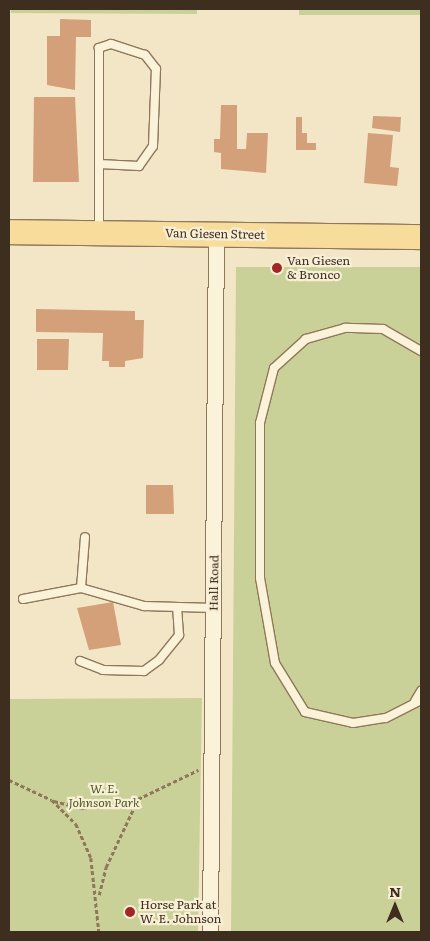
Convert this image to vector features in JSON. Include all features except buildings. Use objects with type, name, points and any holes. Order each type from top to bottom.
[{"type":"main road","name":"Van Giesen Street","points":[[9,232],[421,237]]},
{"type":"street","name":"Hall Road","points":[[210,932],[216,234]]},
{"type":"lane","points":[[99,164],[139,166],[153,146],[156,69],[145,55],[111,44],[99,48],[99,164],[99,233]]},
{"type":"lane","points":[[419,347],[383,329],[345,328],[306,339],[274,368],[260,423],[260,578],[275,663],[306,712],[353,723],[386,718],[418,701],[421,691]]},
{"type":"lane","points":[[81,588],[85,537]]},
{"type":"lane","points":[[23,599],[81,588],[144,606],[214,608]]},
{"type":"lane","points":[[80,661],[104,670],[144,670],[159,660],[179,635],[177,608]]},
{"type":"path","points":[[9,780],[52,800],[82,808],[138,799],[211,764]]},
{"type":"path","points":[[98,896],[106,867],[138,799]]},
{"type":"path","points":[[52,800],[76,824],[91,858],[98,896],[99,932]]},
{"type":"green space","points":[[11,9],[197,9],[197,14],[11,13]]},
{"type":"green space","points":[[299,9],[421,9],[421,15],[299,15]]},
{"type":"green space","points":[[236,267],[421,267],[421,932],[231,932]]},
{"type":"green space","name":"W. E. Johnson Park","points":[[202,698],[198,932],[9,932],[9,699]]},
{"type":"place","name":"Van Giesen & Bronco","points":[[277,268]]},
{"type":"place","name":"Horse Park at W. E. Johnson","points":[[130,912]]}]
